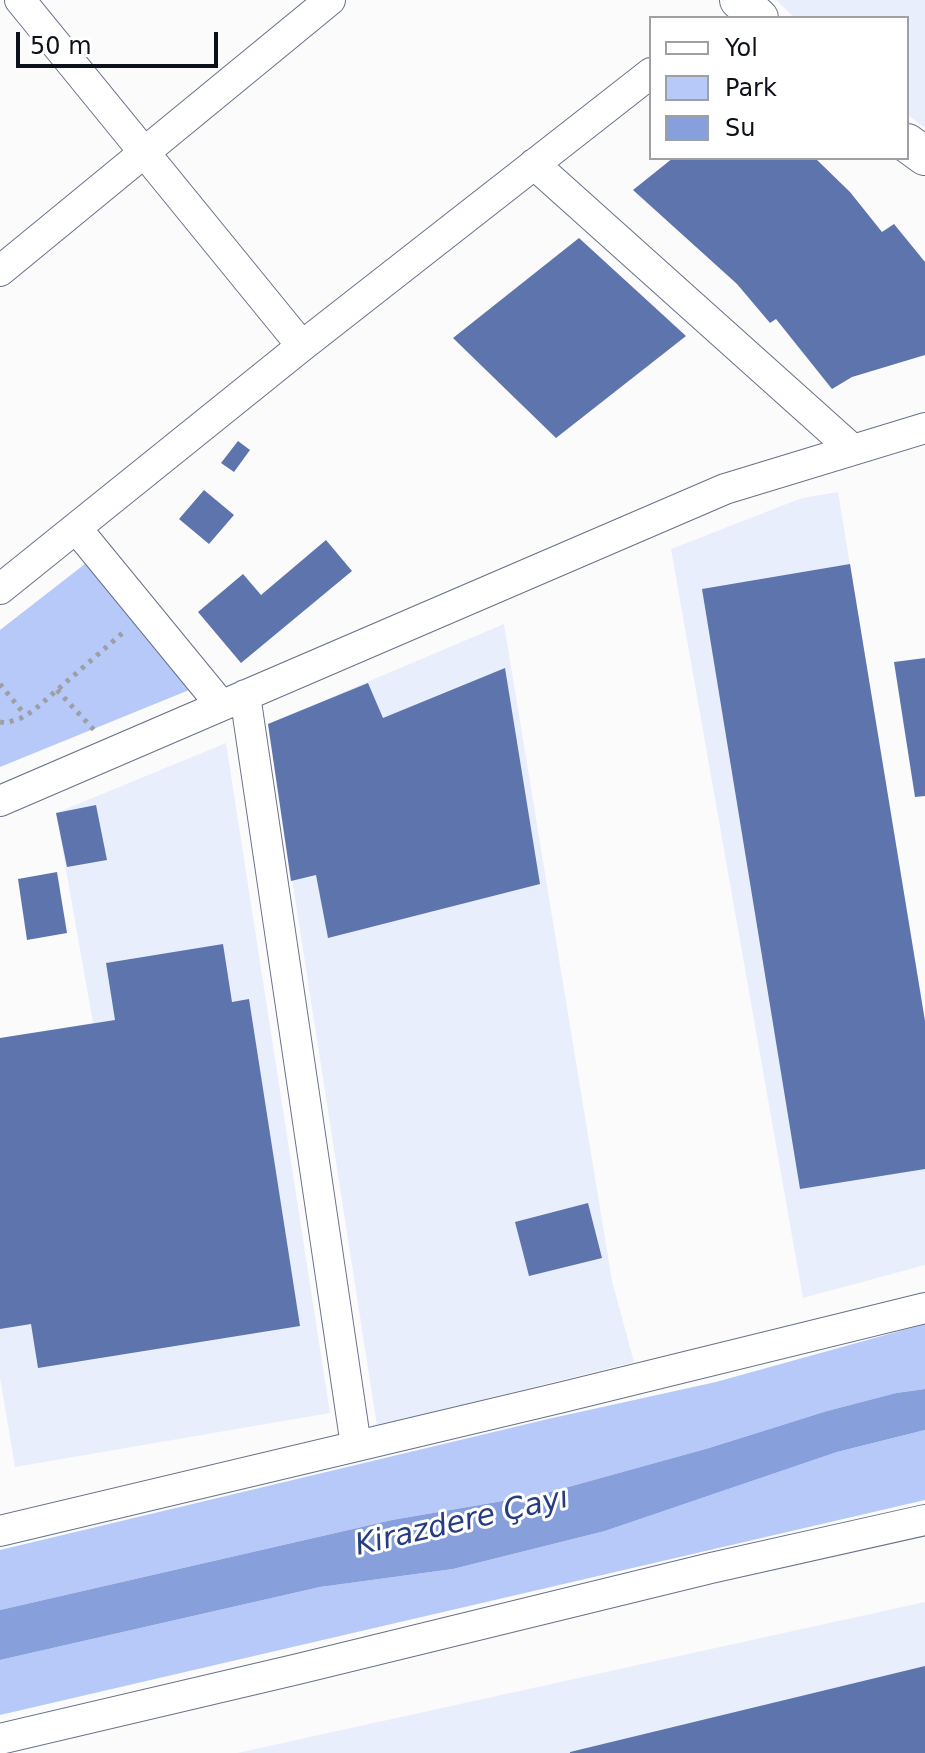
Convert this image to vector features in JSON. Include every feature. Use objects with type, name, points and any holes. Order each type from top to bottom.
[{"type":"street","points":[[20,0],[302,346]]},
{"type":"street","points":[[0,271],[330,0]]},
{"type":"street","points":[[0,589],[302,346],[649,75]]},
{"type":"street","points":[[534,164],[853,450]]},
{"type":"street","points":[[0,801],[725,489],[925,428]]},
{"type":"street","points":[[76,528],[146,614],[233,700],[356,1446]]},
{"type":"street","points":[[0,1531],[925,1308]]},
{"type":"street","points":[[0,1739],[711,1568],[925,1520]]},
{"type":"path","points":[[0,722],[6,723],[25,715],[146,614]]},
{"type":"path","points":[[0,684],[25,715]]},
{"type":"path","points":[[57,690],[114,751]]},
{"type":"shaded area","points":[[776,0],[925,0],[925,128],[909,116],[909,16],[793,16]]},
{"type":"shaded area","points":[[838,492],[925,1021],[925,1265],[803,1298],[671,549],[802,498]]},
{"type":"shaded area","points":[[504,624],[612,1281],[634,1362],[377,1426],[268,724]]},
{"type":"shaded area","points":[[226,743],[330,1413],[15,1467],[0,1378],[0,1038],[93,1023],[56,813]]},
{"type":"shaded area","points":[[925,1602],[925,1753],[237,1753]]},
{"type":"green space","points":[[90,560],[194,688],[0,767],[0,630]]},
{"type":"green space","points":[[925,1324],[925,1389],[896,1393],[827,1411],[709,1448],[543,1494],[392,1520],[0,1610],[0,1550],[716,1382]]},
{"type":"green space","points":[[925,1430],[925,1500],[0,1715],[0,1660],[320,1587],[453,1569],[605,1531],[837,1452]]},
{"type":"water","name":"Kirazdere Çayı","points":[[925,1389],[925,1430],[837,1452],[605,1531],[453,1569],[320,1587],[0,1660],[0,1610],[392,1520],[543,1494],[709,1448],[827,1411],[896,1393]]},
{"type":"building","points":[[670,160],[817,160],[850,192],[882,232],[894,224],[925,262],[925,355],[852,377],[832,389],[776,319],[770,323],[737,284],[633,190]]},
{"type":"building","points":[[579,238],[686,336],[556,438],[453,338]]},
{"type":"building","points":[[238,441],[250,450],[234,472],[221,463]]},
{"type":"building","points":[[204,490],[234,515],[209,544],[179,519]]},
{"type":"building","points":[[326,540],[352,571],[241,663],[198,612],[243,574],[261,595]]},
{"type":"building","points":[[850,564],[925,1021],[925,1169],[800,1189],[702,589]]},
{"type":"building","points":[[925,658],[925,796],[915,797],[894,662]]},
{"type":"building","points":[[505,668],[540,884],[328,938],[316,875],[291,881],[268,724],[368,683],[383,718]]},
{"type":"building","points":[[96,805],[107,860],[67,867],[56,813]]},
{"type":"building","points":[[57,872],[67,933],[27,940],[18,879]]},
{"type":"building","points":[[223,944],[232,1002],[249,999],[300,1326],[38,1368],[31,1324],[0,1329],[0,1038],[115,1020],[106,963]]},
{"type":"building","points":[[588,1203],[602,1258],[529,1276],[515,1222]]},
{"type":"building","points":[[925,1666],[925,1753],[570,1753],[570,1752]]}]
